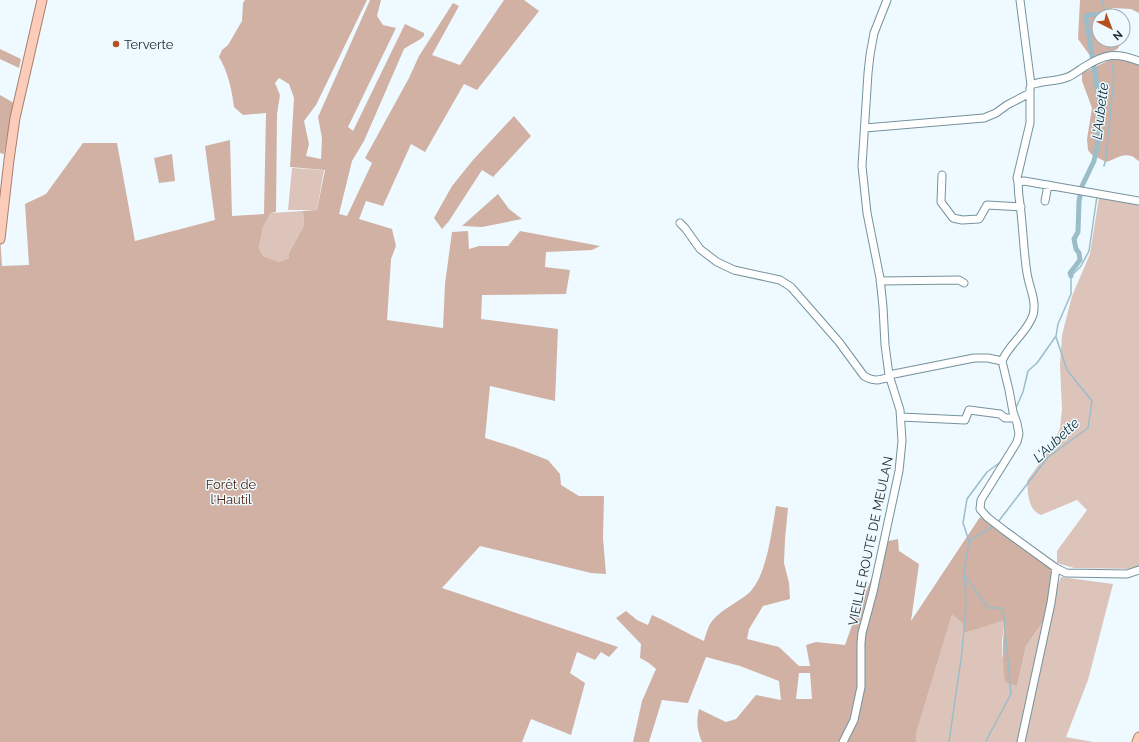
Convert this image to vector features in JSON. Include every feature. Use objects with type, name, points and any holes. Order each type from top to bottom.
[{"type":"main road","points":[[0,239],[9,160],[16,118],[42,0]]},
{"type":"main road","points":[[1138,742],[1139,738]]},
{"type":"street","name":"VIEILLE ROUTE DE MEULAN","points":[[843,742],[854,720],[861,687],[862,633],[873,592],[900,471],[902,441],[901,417],[889,376],[880,281],[867,213],[862,166],[870,55],[874,33],[887,0]]},
{"type":"street","points":[[1020,0],[1032,85],[1030,93],[1030,123],[1017,178],[1027,274],[1034,299],[1034,313],[1030,323],[1002,361],[1009,390],[1012,412],[1019,434],[1017,442],[981,500],[980,509],[987,517],[1056,568],[1066,573],[1127,574],[1139,570]]},
{"type":"street","points":[[1032,85],[1038,82],[1068,77],[1104,56],[1119,56],[1139,61]]},
{"type":"street","points":[[865,130],[984,118],[996,113],[1007,105],[1030,93]]},
{"type":"street","points":[[942,175],[941,202],[953,218],[962,220],[979,219],[987,205],[1020,206]]},
{"type":"street","points":[[1018,182],[1024,181],[1139,201]]},
{"type":"street","points":[[1045,201],[1048,185]]},
{"type":"street","points":[[680,223],[700,249],[717,262],[734,270],[780,280],[791,287],[827,328],[864,376],[870,380],[876,381],[889,376],[974,358],[988,358],[1002,361]]},
{"type":"street","points":[[880,281],[959,280],[964,283]]},
{"type":"street","points":[[901,417],[964,420],[969,410],[1000,414],[1005,418],[1015,418]]},
{"type":"street","points":[[1021,742],[1051,603],[1056,568]]},
{"type":"shaded area","points":[[292,168],[324,170],[317,210],[288,210]]},
{"type":"shaded area","points":[[1099,197],[1139,204],[1139,566],[1132,569],[1074,568],[1057,563],[1057,551],[1087,510],[1077,500],[1041,515],[1033,509],[1031,505],[1027,481],[1052,446],[1060,428],[1062,409],[1060,365],[1062,335],[1072,296],[1090,254]]},
{"type":"shaded area","points":[[303,211],[304,225],[289,253],[289,258],[279,262],[263,256],[259,248],[263,227],[271,213]]},
{"type":"shaded area","points":[[1061,577],[1113,584],[1088,680],[1066,737],[1093,742],[916,742],[916,734],[952,613],[963,624],[964,633],[1005,619],[1002,641],[1002,656],[1017,686],[1026,646],[1045,619]]},
{"type":"green space","name":"Forêt de l'Hautil","points":[[245,0],[367,0],[316,105],[304,121],[309,144],[306,156],[321,159],[322,138],[318,117],[370,0],[381,0],[377,16],[383,25],[396,28],[348,127],[353,131],[405,24],[424,33],[422,38],[404,49],[364,141],[352,161],[339,214],[347,216],[372,163],[365,158],[409,78],[419,56],[453,3],[459,6],[432,55],[460,65],[504,0],[524,0],[539,11],[477,90],[464,84],[425,152],[411,144],[383,206],[366,201],[359,219],[392,229],[396,246],[391,259],[387,320],[443,328],[445,284],[452,232],[468,231],[469,249],[479,246],[508,246],[520,231],[600,246],[592,250],[546,252],[545,267],[570,270],[566,294],[482,295],[481,319],[558,329],[555,401],[490,386],[485,438],[548,460],[560,474],[561,485],[579,496],[604,496],[603,538],[606,574],[591,573],[480,546],[442,588],[618,647],[609,657],[601,652],[595,660],[577,652],[570,673],[585,683],[571,735],[531,719],[522,742],[0,742],[0,235],[2,266],[29,265],[25,204],[46,194],[83,143],[117,143],[135,241],[215,220],[205,146],[230,140],[232,216],[264,214],[266,113],[243,115],[234,107],[229,81],[219,57],[222,50],[228,45],[242,21],[243,3]],"holes":[[[279,78],[289,84],[294,98],[290,167],[325,170],[317,210],[303,211],[304,225],[289,253],[289,258],[279,262],[263,256],[259,248],[263,227],[271,213],[276,212],[277,114],[280,95],[275,83]]]},
{"type":"green space","points":[[1080,0],[1139,0],[1139,13],[1131,8],[1091,8],[1091,48],[1118,48],[1116,50],[1091,57],[1078,39]]},
{"type":"green space","points":[[0,49],[21,59],[19,68],[0,59]]},
{"type":"green space","points":[[1114,58],[1126,59],[1139,63],[1139,161],[1132,156],[1124,155],[1106,162],[1091,154],[1088,150],[1087,139],[1092,108],[1082,81],[1082,73]]},
{"type":"green space","points":[[0,95],[14,103],[4,154],[0,153]]},
{"type":"green space","points":[[514,116],[531,136],[493,177],[482,170],[449,221],[442,229],[434,218],[452,186],[473,160]]},
{"type":"green space","points":[[172,154],[175,181],[159,183],[154,158]]},
{"type":"green space","points":[[498,194],[509,209],[522,219],[482,227],[462,226]]},
{"type":"green space","points":[[776,506],[788,508],[784,563],[789,583],[790,599],[763,606],[749,629],[747,639],[779,647],[799,666],[810,666],[806,645],[816,642],[845,645],[856,614],[888,541],[898,539],[899,551],[919,564],[911,621],[980,517],[1044,562],[1050,568],[1052,575],[1045,619],[1026,646],[1017,686],[1005,682],[1003,666],[1003,636],[1005,620],[964,633],[963,624],[952,614],[916,734],[916,742],[702,742],[698,726],[699,709],[726,722],[736,719],[756,695],[781,700],[779,681],[740,666],[706,657],[688,703],[662,700],[649,742],[633,742],[642,701],[656,669],[640,658],[641,644],[616,618],[626,611],[637,620],[648,625],[652,615],[704,641],[705,635],[712,621],[749,593],[755,585],[768,552]],"holes":[[[799,673],[810,673],[812,699],[796,699]]]},
{"type":"waterway","name":"L'Aubette","points":[[1102,0],[1104,8]]},
{"type":"waterway","points":[[1071,276],[1070,273],[1080,260],[1074,239],[1078,232],[1079,201],[1082,186],[1094,161],[1099,138],[1098,121],[1101,111],[1086,17],[1091,15]]},
{"type":"waterway","name":"L'Aubette","points":[[1104,166],[1114,77],[1111,59]]},
{"type":"waterway","name":"L'Aubette","points":[[1015,410],[1023,392],[1028,371],[1037,363],[1056,336],[1058,324],[1071,294],[1071,276],[1081,266],[1089,251],[1097,196]]},
{"type":"waterway","name":"L'Aubette","points":[[998,522],[1048,457],[1088,428],[1092,401],[1067,370],[1056,337]]},
{"type":"waterway","name":"L'Aubette","points":[[949,742],[962,652],[965,618],[966,601],[964,571],[969,541],[963,523],[967,499],[987,472],[1002,461]]},
{"type":"waterway","name":"L'Aubette","points":[[969,541],[993,526]]},
{"type":"waterway","name":"L'Aubette","points":[[965,576],[988,608],[1003,608],[1011,694],[986,742]]},
{"type":"place","name":"Terverte","points":[[116,44]]}]
